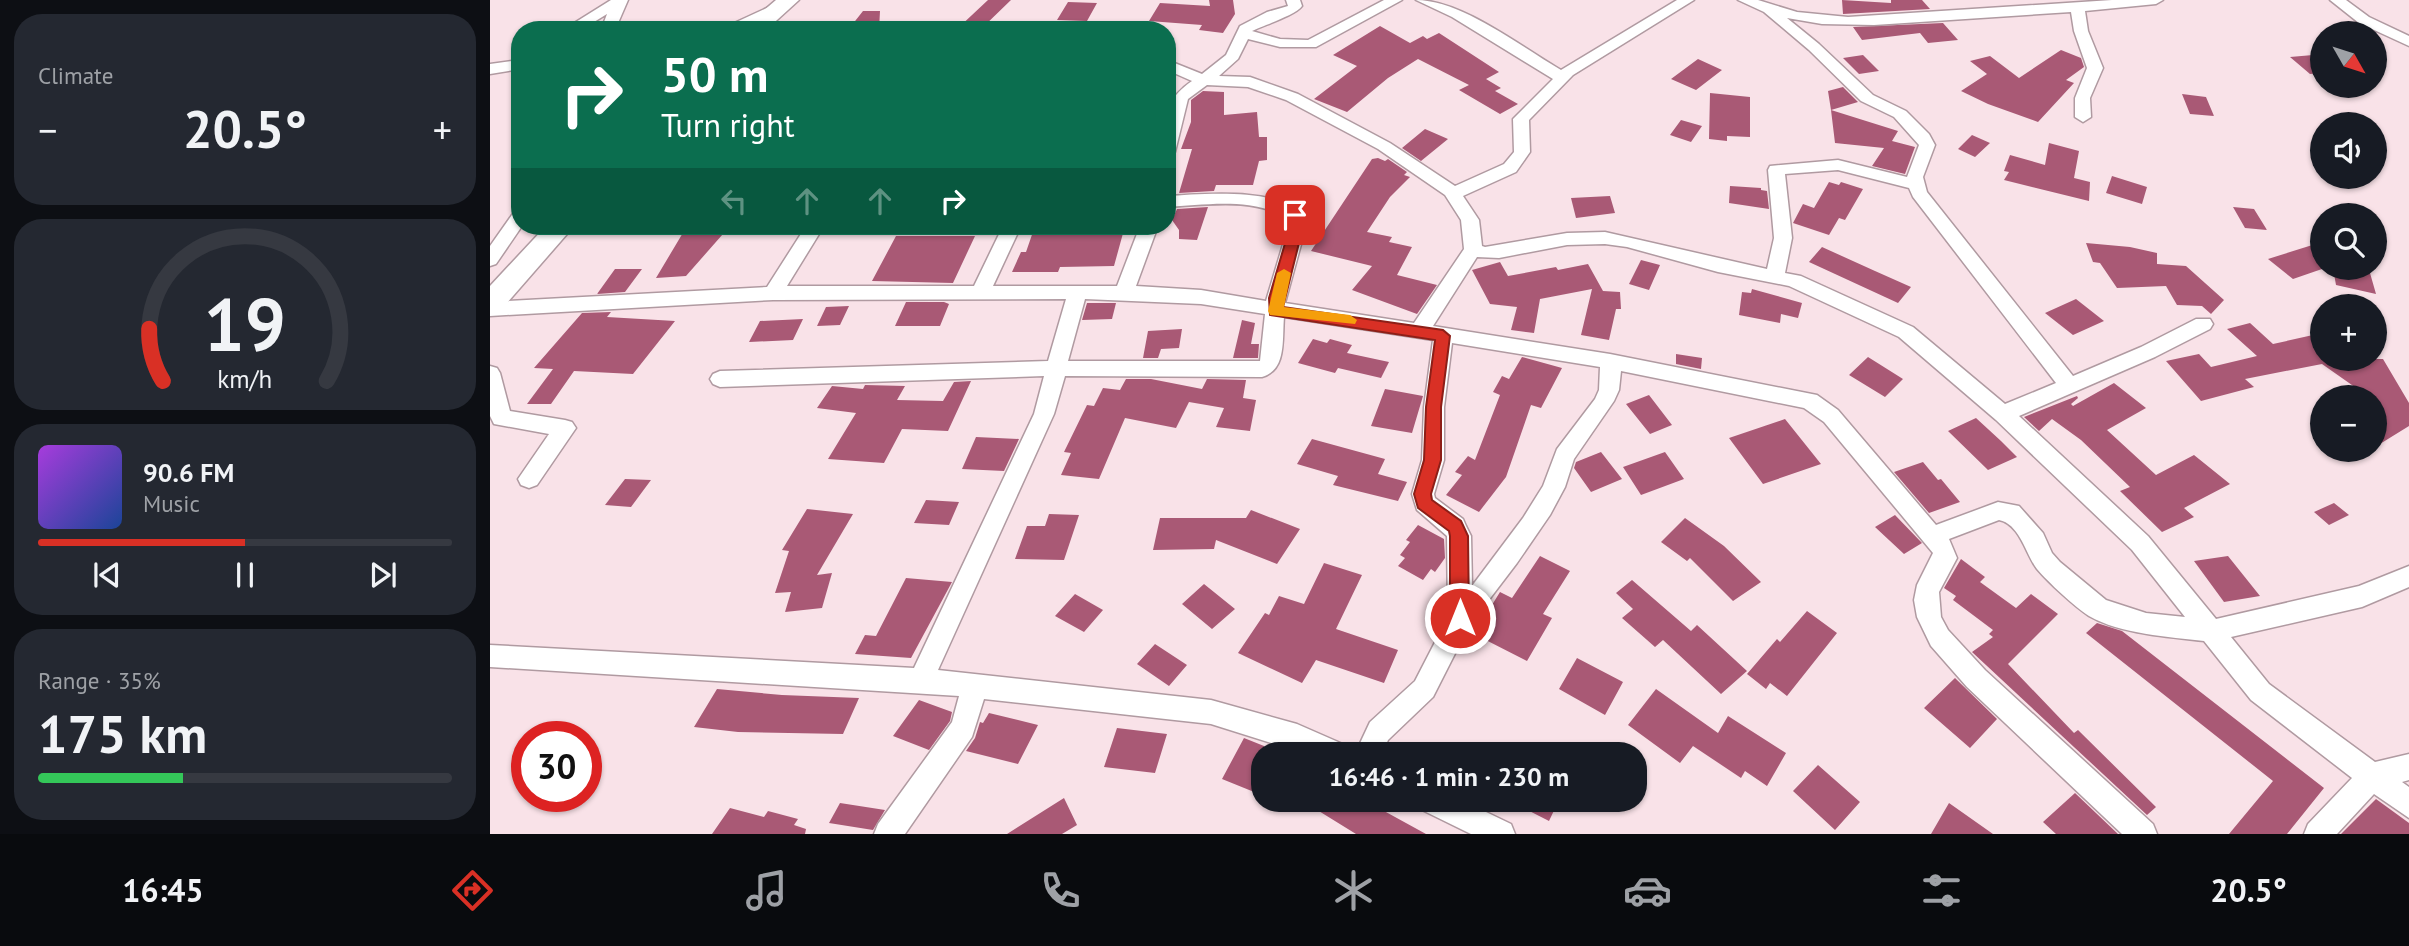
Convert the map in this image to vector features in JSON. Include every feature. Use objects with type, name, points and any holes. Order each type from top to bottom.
[{"type":"highway","points":[[763,21],[785,2]]},
{"type":"highway","points":[[490,307],[553,235]]},
{"type":"street","points":[[1176,109],[1181,96],[1225,65],[1233,56],[1242,33],[1264,18],[1293,9],[1293,0]]},
{"type":"street","points":[[1242,33],[1280,43],[1311,44],[1395,0]]},
{"type":"street","points":[[1423,0],[1457,14],[1561,77]]},
{"type":"street","points":[[1453,194],[1510,168],[1522,152],[1521,119],[1561,77],[1687,0]]},
{"type":"street","points":[[1745,0],[1771,12],[1820,21],[2077,8],[2156,0]]},
{"type":"street","points":[[2337,0],[2371,24],[2409,42]]},
{"type":"street","points":[[586,21],[620,1]]},
{"type":"street","points":[[612,21],[620,1]]},
{"type":"street","points":[[745,21],[785,2]]},
{"type":"street","points":[[1933,2],[1941,16]]},
{"type":"street","points":[[2077,8],[2081,31],[2095,68],[2082,94],[2083,117]]},
{"type":"street","points":[[1771,12],[1814,47],[1867,98],[1895,110],[1923,137],[1927,145],[1915,184],[1919,193],[2068,385]]},
{"type":"street","points":[[1814,47],[1820,21]]},
{"type":"street","points":[[491,69],[511,64]]},
{"type":"street","points":[[1176,68],[1202,80],[1250,82],[1292,97],[1384,146],[1432,176],[1453,194],[1470,220],[1473,249],[1431,334],[1433,460],[1423,494],[1424,503],[1455,526],[1459,536],[1460,618]]},
{"type":"street","points":[[1775,276],[1783,238],[1781,200],[1774,173],[1779,168],[1838,165],[1915,184]]},
{"type":"street","points":[[720,379],[1056,368],[1262,370],[1270,363],[1276,298],[1298,219],[1295,215],[1270,205],[1235,200],[1176,202]]},
{"type":"street","points":[[490,260],[511,229]]},
{"type":"street","points":[[773,293],[809,235]]},
{"type":"street","points":[[981,292],[1008,235]]},
{"type":"street","points":[[1124,292],[1146,235]]},
{"type":"street","points":[[1473,249],[1484,253],[1499,252],[1567,239],[1605,238],[1651,246],[1717,267],[1775,276],[1822,292],[1906,332],[2003,414],[2140,543],[2260,692],[2409,804]]},
{"type":"street","points":[[922,680],[1044,414],[1077,292]]},
{"type":"street","points":[[490,307],[773,293],[1124,292],[1201,297],[1275,311],[1610,362],[1810,401],[1830,416],[1946,554],[1930,579],[1927,594],[1929,618],[1937,634],[1965,668],[2143,834]]},
{"type":"street","points":[[2003,414],[2148,352],[2203,324]]},
{"type":"street","points":[[1374,742],[1379,731],[1424,689],[1460,618],[1530,528],[1554,487],[1563,458],[1601,407],[1613,379],[1610,362]]},
{"type":"street","points":[[490,373],[501,418],[565,428],[529,479]]},
{"type":"street","points":[[1932,536],[1978,517],[2005,511],[2011,513],[2029,532],[2043,559],[2052,569],[2098,608],[2146,624],[2211,631],[2362,596],[2409,576]]},
{"type":"street","points":[[490,656],[922,680],[1211,712],[1308,742]]},
{"type":"street","points":[[888,834],[963,728],[975,686]]},
{"type":"street","points":[[2318,834],[2372,776],[2409,767]]},
{"type":"street","points":[[1454,812],[1491,832]]},
{"type":"building","points":[[988,0],[1011,0],[989,21],[966,21]]},
{"type":"building","points":[[1209,0],[1233,0],[1235,14],[1223,33],[1199,30],[1202,25],[1149,21],[1160,3],[1210,6]]},
{"type":"building","points":[[1842,0],[1891,3],[1891,0],[1922,0],[1930,9],[1843,14]]},
{"type":"building","points":[[1068,2],[1097,3],[1087,21],[1057,20]]},
{"type":"building","points":[[863,11],[880,11],[879,21],[855,21]]},
{"type":"building","points":[[1943,23],[1958,40],[1928,43],[1920,33],[1862,40],[1853,27]]},
{"type":"building","points":[[1380,26],[1410,43],[1423,36],[1427,39],[1439,33],[1499,72],[1486,79],[1501,88],[1495,91],[1518,104],[1500,114],[1459,90],[1469,85],[1418,59],[1388,78],[1347,112],[1314,99],[1357,66],[1333,55]]},
{"type":"building","points":[[2061,50],[2081,58],[2084,67],[2066,80],[2074,83],[2038,122],[1961,91],[1987,74],[1970,61],[1990,56],[2019,78]]},
{"type":"building","points":[[1863,55],[1879,71],[1859,74],[1843,58]]},
{"type":"building","points":[[2310,55],[2310,74],[2290,57]]},
{"type":"building","points":[[1698,59],[1722,70],[1696,90],[1671,79]]},
{"type":"building","points":[[1843,87],[1858,102],[1831,110],[1828,91]]},
{"type":"building","points":[[1203,91],[1224,92],[1224,115],[1257,112],[1259,137],[1267,137],[1267,160],[1259,161],[1253,185],[1216,185],[1214,191],[1179,193],[1192,149],[1181,149],[1191,122],[1191,100]]},
{"type":"building","points":[[1710,93],[1750,97],[1750,137],[1727,136],[1727,141],[1709,139]]},
{"type":"building","points":[[2182,94],[2206,97],[2214,116],[2190,114]]},
{"type":"building","points":[[1831,110],[1898,131],[1892,141],[1915,147],[1905,174],[1872,166],[1884,148],[1835,143]]},
{"type":"building","points":[[1681,120],[1702,126],[1691,142],[1670,135]]},
{"type":"building","points":[[1425,129],[1448,139],[1421,161],[1402,148]]},
{"type":"building","points":[[1972,135],[1990,143],[1975,157],[1958,149]]},
{"type":"building","points":[[2049,143],[2079,151],[2074,178],[2090,182],[2089,201],[2004,180],[2009,172],[2004,171],[2010,155],[2045,165]]},
{"type":"building","points":[[1372,159],[1385,161],[1388,159],[1407,172],[1404,175],[1410,177],[1390,197],[1367,232],[1392,237],[1389,242],[1412,247],[1397,275],[1437,285],[1417,314],[1352,290],[1372,266],[1311,251]]},
{"type":"building","points":[[2112,176],[2147,187],[2142,204],[2106,193]]},
{"type":"building","points":[[1829,182],[1839,185],[1841,182],[1863,189],[1845,220],[1839,218],[1829,235],[1793,223],[1803,204],[1814,208]]},
{"type":"building","points":[[1730,186],[1761,188],[1767,191],[1769,209],[1729,203]]},
{"type":"building","points":[[1610,196],[1615,213],[1576,218],[1571,198]]},
{"type":"building","points":[[1208,207],[1197,240],[1179,239],[1176,226],[1177,209]]},
{"type":"building","points":[[2233,207],[2254,209],[2267,230],[2245,228]]},
{"type":"building","points":[[682,235],[722,235],[686,276],[656,278]]},
{"type":"building","points":[[1032,235],[1123,235],[1114,266],[1060,267],[1058,272],[1012,272],[1021,252],[1026,252]]},
{"type":"building","points":[[896,236],[975,236],[953,283],[872,281]]},
{"type":"building","points":[[2086,243],[2130,247],[2157,253],[2157,264],[2186,266],[2224,300],[2211,314],[2202,306],[2177,305],[2166,286],[2117,288],[2100,263],[2093,262]]},
{"type":"building","points":[[2310,246],[2310,273],[2293,279],[2268,259]]},
{"type":"building","points":[[1822,247],[1911,287],[1898,303],[1809,262]]},
{"type":"building","points":[[1641,260],[1660,265],[1649,290],[1629,284]]},
{"type":"building","points":[[1500,262],[1508,276],[1588,264],[1603,291],[1620,292],[1621,309],[1616,309],[1609,340],[1581,335],[1592,289],[1540,299],[1534,333],[1511,330],[1517,307],[1490,304],[1472,270]]},
{"type":"building","points":[[615,269],[642,269],[625,292],[597,294]]},
{"type":"building","points":[[2335,280],[2372,280],[2376,294],[2336,285]]},
{"type":"building","points":[[1752,289],[1802,303],[1798,318],[1781,314],[1780,323],[1739,315],[1742,292],[1751,293]]},
{"type":"building","points":[[2076,299],[2104,321],[2073,335],[2045,313]]},
{"type":"building","points":[[906,302],[949,304],[940,326],[895,326]]},
{"type":"building","points":[[1087,303],[1116,303],[1112,319],[1082,320]]},
{"type":"building","points":[[849,306],[840,325],[817,326],[826,307]]},
{"type":"building","points":[[611,312],[607,317],[675,321],[633,374],[574,371],[551,404],[527,404],[553,369],[534,368],[582,313]]},
{"type":"building","points":[[803,319],[793,340],[749,342],[760,321]]},
{"type":"building","points":[[1242,320],[1255,323],[1251,344],[1259,344],[1258,358],[1233,358]]},
{"type":"building","points":[[2250,323],[2273,344],[2310,336],[2310,366],[2245,379],[2254,387],[2201,401],[2166,361],[2199,354],[2211,367],[2257,356],[2227,329]]},
{"type":"building","points":[[1182,329],[1179,348],[1161,349],[1158,358],[1143,358],[1148,331]]},
{"type":"building","points":[[1313,339],[1327,343],[1330,339],[1352,345],[1347,353],[1389,362],[1381,378],[1338,368],[1335,373],[1298,363]]},
{"type":"building","points":[[1676,354],[1702,358],[1701,369],[1676,364]]},
{"type":"building","points":[[1522,357],[1562,368],[1541,408],[1531,405],[1506,477],[1479,512],[1446,495],[1462,475],[1455,472],[1468,456],[1475,460],[1500,395],[1493,392],[1502,376],[1509,379]]},
{"type":"building","points":[[1868,357],[1903,379],[1885,397],[1849,375]]},
{"type":"building","points":[[2387,366],[2409,403],[2409,426],[2387,440],[2387,385],[2352,385],[2332,371],[2387,371]]},
{"type":"building","points":[[1126,379],[1151,379],[1202,389],[1207,379],[1246,380],[1243,398],[1256,400],[1250,431],[1216,427],[1224,408],[1189,402],[1176,428],[1125,418],[1099,479],[1061,475],[1071,453],[1064,452],[1087,405],[1094,406],[1103,388],[1120,390]]},
{"type":"building","points":[[971,381],[948,431],[902,429],[884,463],[828,459],[856,413],[817,408],[832,386],[863,389],[865,385],[905,386],[897,400],[943,401],[954,382]]},
{"type":"building","points":[[2114,383],[2146,408],[2107,430],[2156,475],[2194,455],[2230,484],[2184,508],[2194,517],[2162,532],[2120,491],[2130,487],[2081,440],[2052,419],[2039,431],[2024,417],[2077,396],[2071,404],[2073,406]]},
{"type":"building","points":[[1385,389],[1423,396],[1412,433],[1371,426]]},
{"type":"building","points":[[1649,395],[1672,425],[1650,434],[1626,404]]},
{"type":"building","points":[[1976,418],[2017,457],[1988,470],[1948,431]]},
{"type":"building","points":[[1785,419],[1821,464],[1763,484],[1729,438]]},
{"type":"building","points":[[976,437],[1019,439],[1004,471],[962,469]]},
{"type":"building","points":[[1312,439],[1385,459],[1378,474],[1407,482],[1398,501],[1333,485],[1338,476],[1297,464]]},
{"type":"building","points":[[1601,452],[1622,479],[1591,492],[1574,468],[1576,462]]},
{"type":"building","points":[[1665,452],[1684,479],[1641,495],[1623,467]]},
{"type":"building","points":[[1923,462],[1960,502],[1929,513],[1894,472]]},
{"type":"building","points":[[625,479],[651,480],[631,507],[605,505]]},
{"type":"building","points":[[926,500],[959,502],[949,525],[914,523]]},
{"type":"building","points":[[2334,503],[2349,515],[2329,525],[2314,512]]},
{"type":"building","points":[[807,509],[853,514],[817,575],[832,573],[822,608],[785,612],[791,592],[775,593],[789,551],[782,550]]},
{"type":"building","points":[[1251,510],[1300,529],[1277,564],[1216,540],[1214,549],[1153,550],[1160,518],[1246,518]]},
{"type":"building","points":[[1049,514],[1079,515],[1064,560],[1015,559],[1027,526],[1045,526]]},
{"type":"building","points":[[1895,515],[1922,543],[1904,554],[1875,527]]},
{"type":"building","points":[[1685,518],[1724,546],[1761,582],[1733,601],[1690,558],[1687,561],[1661,542]]},
{"type":"building","points":[[1418,525],[1444,539],[1445,558],[1435,572],[1431,569],[1423,580],[1398,566],[1405,558],[1400,555],[1410,542],[1406,540]]},
{"type":"building","points":[[1540,556],[1570,571],[1543,614],[1552,618],[1527,661],[1474,634],[1500,592],[1512,598]]},
{"type":"building","points":[[2228,556],[2260,596],[2224,602],[2194,561]]},
{"type":"building","points":[[1961,559],[1985,577],[1980,582],[2016,608],[2031,594],[2058,614],[2008,664],[2074,733],[2078,730],[2156,807],[2147,815],[1972,652],[1993,637],[1989,634],[1993,630],[1953,600],[1956,596],[1944,588]]},
{"type":"building","points":[[1324,563],[1362,575],[1336,629],[1398,650],[1384,683],[1316,660],[1302,683],[1238,653],[1265,613],[1269,615],[1279,596],[1304,604]]},
{"type":"building","points":[[906,578],[952,582],[911,658],[855,654],[865,635],[876,636]]},
{"type":"building","points":[[1632,580],[1691,631],[1697,625],[1747,671],[1721,694],[1663,640],[1655,647],[1622,618],[1633,609],[1616,593]]},
{"type":"building","points":[[1204,584],[1235,609],[1212,629],[1182,604]]},
{"type":"building","points":[[1075,594],[1103,610],[1084,632],[1055,616]]},
{"type":"building","points":[[1807,611],[1837,633],[1787,696],[1770,683],[1766,689],[1747,674],[1777,639],[1780,642]]},
{"type":"building","points":[[2097,623],[2122,631],[2324,788],[2287,834],[2229,834],[2273,781],[2086,633]]},
{"type":"building","points":[[1155,644],[1187,665],[1169,686],[1137,664]]},
{"type":"building","points":[[1577,658],[1623,682],[1605,715],[1559,689]]},
{"type":"building","points":[[1955,678],[1997,719],[1970,748],[1924,708]]},
{"type":"building","points":[[717,689],[859,698],[843,734],[738,732],[694,727]]},
{"type":"building","points":[[1656,689],[1718,733],[1728,716],[1786,753],[1767,786],[1745,771],[1741,778],[1693,746],[1680,763],[1628,725]]},
{"type":"building","points":[[919,700],[952,712],[950,721],[929,750],[893,736]]},
{"type":"building","points":[[989,713],[1038,725],[1018,764],[966,751],[975,738],[980,722],[983,723]]},
{"type":"building","points":[[1117,728],[1167,734],[1155,773],[1104,767]]},
{"type":"building","points":[[1244,738],[1254,742],[1251,742],[1251,791],[1222,779]]},
{"type":"building","points":[[1818,765],[1860,802],[1835,830],[1793,791]]},
{"type":"building","points":[[2075,793],[2118,834],[2056,834],[2043,822]]},
{"type":"building","points":[[1064,798],[1077,825],[1062,834],[1007,834]]},
{"type":"building","points":[[2376,799],[2409,823],[2409,834],[2341,834]]},
{"type":"building","points":[[840,803],[885,810],[873,830],[829,823]]},
{"type":"building","points":[[1949,803],[1993,834],[1931,834]]},
{"type":"building","points":[[730,808],[764,817],[768,811],[798,819],[794,825],[806,829],[805,834],[712,834]]},
{"type":"building","points":[[1320,812],[1386,812],[1426,834],[1356,834]]},
{"type":"building","points":[[1531,812],[1553,812],[1549,821]]},
{"type":"slow traffic","points":[[1284,273],[1275,311],[1350,320]]},
{"type":"route","points":[[1295,215],[1298,223],[1276,298],[1275,311],[1345,319],[1443,336],[1434,407],[1433,460],[1423,494],[1424,503],[1455,526],[1459,536],[1460,618]]}]
